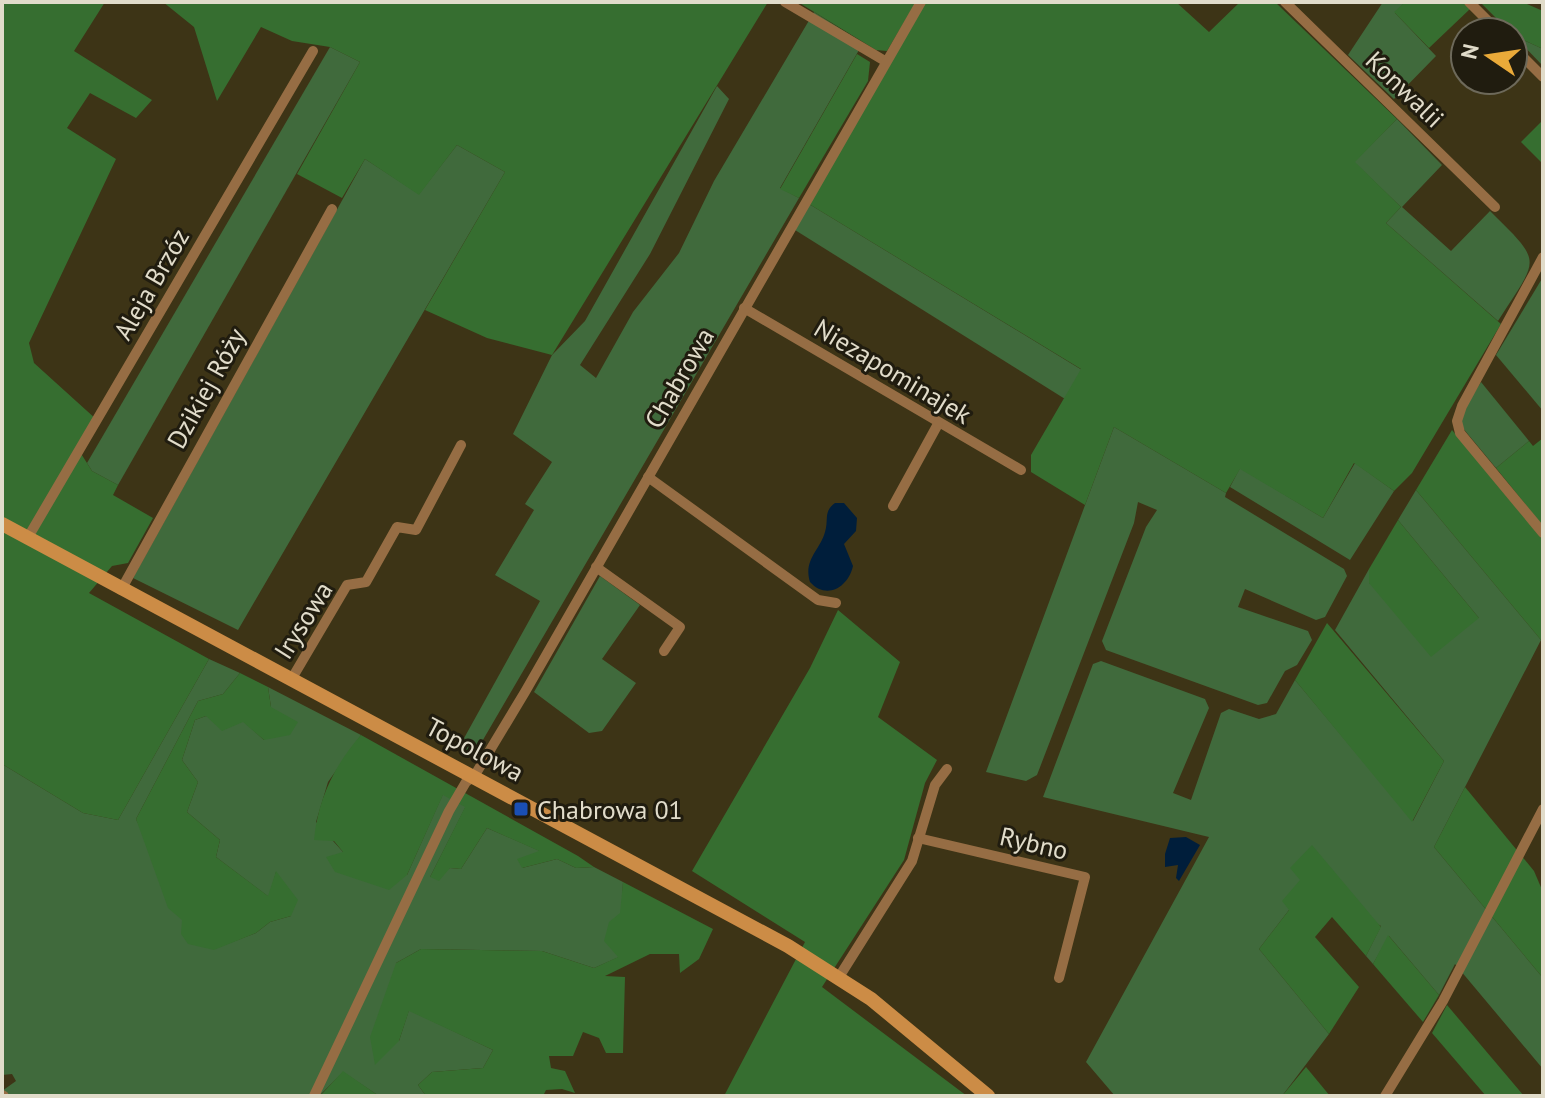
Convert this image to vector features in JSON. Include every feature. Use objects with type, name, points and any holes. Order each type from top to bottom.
[{"type":"street","points":[[785,2],[885,61]]},
{"type":"street","name":"Chabrowa","points":[[314,1096],[449,811],[466,782],[475,775],[921,2]]},
{"type":"street","name":"Konwalii","points":[[1285,2],[1495,207]]},
{"type":"street","name":"Aleja Brzóz","points":[[27,539],[313,51]]},
{"type":"street","name":"Dzikiej Róży","points":[[121,590],[332,209]]},
{"type":"street","points":[[1543,257],[1462,406],[1457,421],[1460,433],[1543,533]]},
{"type":"street","name":"Niezapominajek","points":[[744,308],[1021,470]]},
{"type":"street","points":[[893,506],[938,424]]},
{"type":"street","name":"Irysowa","points":[[291,680],[347,585],[366,582],[397,527],[416,530],[461,445]]},
{"type":"street","points":[[648,477],[818,600],[836,603]]},
{"type":"street","name":"Topolowa","points":[[2,524],[121,590],[475,775],[839,977],[871,999],[988,1096]]},
{"type":"street","points":[[596,567],[680,627],[664,651]]},
{"type":"street","points":[[839,977],[912,861],[935,785],[947,769]]},
{"type":"street","points":[[1385,1096],[1443,1001],[1543,809]]},
{"type":"street","name":"Rybno","points":[[918,838],[1085,877],[1059,978]]},
{"type":"green space","points":[[2,2],[105,2],[74,51],[152,100],[136,118],[90,93],[67,128],[116,159],[29,343],[34,363],[97,420],[80,452],[92,471],[118,485],[113,495],[153,518],[128,563],[112,566],[89,593],[209,659],[118,820],[83,813],[2,764]]},
{"type":"green space","points":[[163,2],[768,2],[552,355],[487,338],[425,310],[505,172],[457,145],[419,195],[365,159],[342,198],[297,174],[360,62],[330,47],[292,41],[261,27],[217,101],[194,27]]},
{"type":"green space","points":[[798,2],[916,2],[887,51],[876,50]]},
{"type":"green space","points":[[925,2],[1176,2],[1209,32],[1240,2],[1275,2],[1397,119],[1355,162],[1401,207],[1386,223],[1501,324],[1412,473],[1394,491],[1354,463],[1323,518],[1240,469],[1226,493],[1114,427],[1085,505],[1031,472],[1031,455],[1081,369],[809,204]]},
{"type":"green space","points":[[1383,2],[1405,2],[1395,13],[1436,56],[1394,99],[1348,55]]},
{"type":"green space","points":[[1405,2],[1465,2],[1471,8],[1463,16],[1449,16],[1449,29],[1429,48],[1394,12]]},
{"type":"green space","points":[[1480,2],[1522,2],[1543,11],[1543,49],[1529,42],[1529,16],[1494,16]]},
{"type":"green space","points":[[814,12],[863,43],[780,188],[799,198],[473,757],[458,749],[540,601],[495,575],[534,510],[525,504],[552,462],[513,434],[552,355],[585,321],[717,86],[729,99],[650,254],[580,365],[596,378],[633,312],[679,253],[714,181]]},
{"type":"green space","points":[[1529,42],[1543,49],[1543,66],[1529,52]]},
{"type":"green space","points":[[330,47],[360,62],[118,485],[92,471],[87,463]]},
{"type":"green space","points":[[857,54],[870,62],[868,81],[799,198],[780,189]]},
{"type":"green space","points":[[1397,119],[1442,165],[1402,207],[1451,251],[1490,211],[1527,253],[1530,262],[1528,272],[1498,321],[1386,223],[1401,207],[1354,162]]},
{"type":"green space","points":[[1543,120],[1543,164],[1521,142]]},
{"type":"green space","points":[[457,145],[505,172],[238,630],[133,578],[365,159],[419,194]]},
{"type":"green space","points":[[809,204],[1082,370],[1065,399],[795,230]]},
{"type":"green space","points":[[1543,277],[1543,411],[1496,355]]},
{"type":"green space","points":[[1481,382],[1529,441],[1496,468],[1462,427],[1462,412]]},
{"type":"green space","points":[[1114,427],[1226,493],[1225,497],[1344,569],[1347,576],[1325,617],[1316,620],[1245,589],[1238,607],[1308,631],[1312,640],[1297,665],[1285,671],[1267,703],[1258,705],[1106,650],[1102,641],[1146,527],[1157,510],[1138,502],[1134,523],[1037,775],[1026,781],[986,772]]},
{"type":"green space","points":[[1452,430],[1543,540],[1541,640],[1416,490]]},
{"type":"green space","points":[[1543,438],[1543,526],[1496,468],[1529,441],[1533,446]]},
{"type":"green space","points":[[1355,463],[1394,491],[1350,560],[1230,487],[1240,468],[1323,518]]},
{"type":"green space","points":[[1416,490],[1541,640],[1434,847],[1543,978],[1543,1069],[1455,964],[1439,995],[1389,936],[1373,964],[1366,956],[1381,926],[1301,880],[1289,910],[1259,949],[1329,1034],[1282,1096],[1115,1096],[1086,1062],[1209,837],[1043,797],[1093,664],[1101,661],[1205,699],[1209,708],[1173,793],[1191,800],[1221,713],[1229,709],[1259,719],[1276,714],[1295,680],[1413,821],[1444,761],[1335,630],[1369,569],[1369,583],[1479,618],[1398,520]]},
{"type":"green space","points":[[1398,520],[1479,618],[1431,657],[1369,583],[1369,569]]},
{"type":"green space","points":[[600,576],[640,605],[602,659],[636,683],[602,731],[589,733],[534,692]]},
{"type":"green space","points":[[838,610],[900,662],[878,717],[937,760],[925,783],[904,860],[822,987],[967,1096],[724,1096],[805,942],[692,871],[810,668]]},
{"type":"green space","points":[[1327,623],[1444,761],[1412,822],[1295,680]]},
{"type":"green space","points":[[209,659],[240,673],[223,694],[198,701],[136,819],[183,920],[214,949],[256,933],[270,922],[291,916],[276,872],[269,897],[216,857],[220,840],[187,812],[198,782],[182,760],[195,720],[206,716],[233,725],[243,721],[264,740],[271,707],[268,687],[361,735],[328,782],[316,822],[343,852],[407,875],[443,794],[466,806],[430,877],[450,868],[461,869],[487,828],[540,851],[522,868],[557,859],[576,868],[594,867],[623,882],[619,957],[594,968],[542,951],[421,949],[396,963],[399,1041],[409,1010],[493,1050],[483,1068],[432,1072],[418,1085],[426,1096],[379,1096],[343,1072],[319,1096],[9,1096],[2,1091],[16,1081],[12,1074],[2,1075],[2,764],[83,813],[118,820]]},
{"type":"green space","points":[[240,673],[268,687],[271,707],[298,722],[290,735],[264,740],[243,722],[222,731],[206,716],[195,720],[182,760],[198,782],[187,812],[220,840],[216,857],[268,896],[276,871],[298,900],[291,916],[270,922],[256,933],[214,950],[188,944],[181,934],[182,920],[168,908],[136,819],[198,701],[223,694]]},
{"type":"green space","points":[[361,735],[594,867],[576,868],[557,859],[522,868],[517,859],[539,851],[487,828],[461,869],[450,868],[439,881],[430,877],[465,807],[443,795],[407,875],[389,890],[335,872],[326,857],[343,852],[334,841],[314,840],[316,825],[329,784]]},
{"type":"green space","points":[[1465,787],[1534,871],[1543,892],[1543,978],[1434,847]]},
{"type":"green space","points":[[1312,845],[1381,927],[1366,956],[1332,917],[1315,937],[1359,987],[1329,1034],[1259,949],[1289,910],[1282,901],[1300,880],[1290,868]]},
{"type":"green space","points":[[623,882],[713,929],[699,959],[680,973],[679,954],[650,954],[605,976],[625,977],[623,1053],[606,1053],[599,1038],[583,1032],[573,1056],[549,1056],[551,1068],[565,1071],[575,1093],[562,1089],[546,1090],[543,1096],[426,1096],[418,1085],[432,1072],[483,1068],[493,1050],[409,1011],[399,1041],[375,1065],[370,1037],[396,963],[421,949],[542,951],[594,968],[618,957],[604,941],[609,922],[620,913]]},
{"type":"green space","points":[[1388,935],[1439,995],[1423,1022],[1373,964]]},
{"type":"green space","points":[[1447,1005],[1524,1096],[1486,1096],[1432,1033]]},
{"type":"green space","points":[[1306,1067],[1330,1096],[1282,1096]]},
{"type":"green space","points":[[343,1071],[379,1096],[320,1096]]},
{"type":"water","points":[[835,503],[844,503],[857,518],[856,531],[844,544],[853,566],[850,574],[841,585],[829,591],[816,587],[810,582],[808,574],[825,532],[828,513]]},
{"type":"water","points":[[1186,837],[1200,845],[1179,881],[1176,878],[1178,865],[1165,867],[1165,854],[1170,838]]},
{"type":"place","name":"Chabrowa 01","points":[[521,809]]}]
